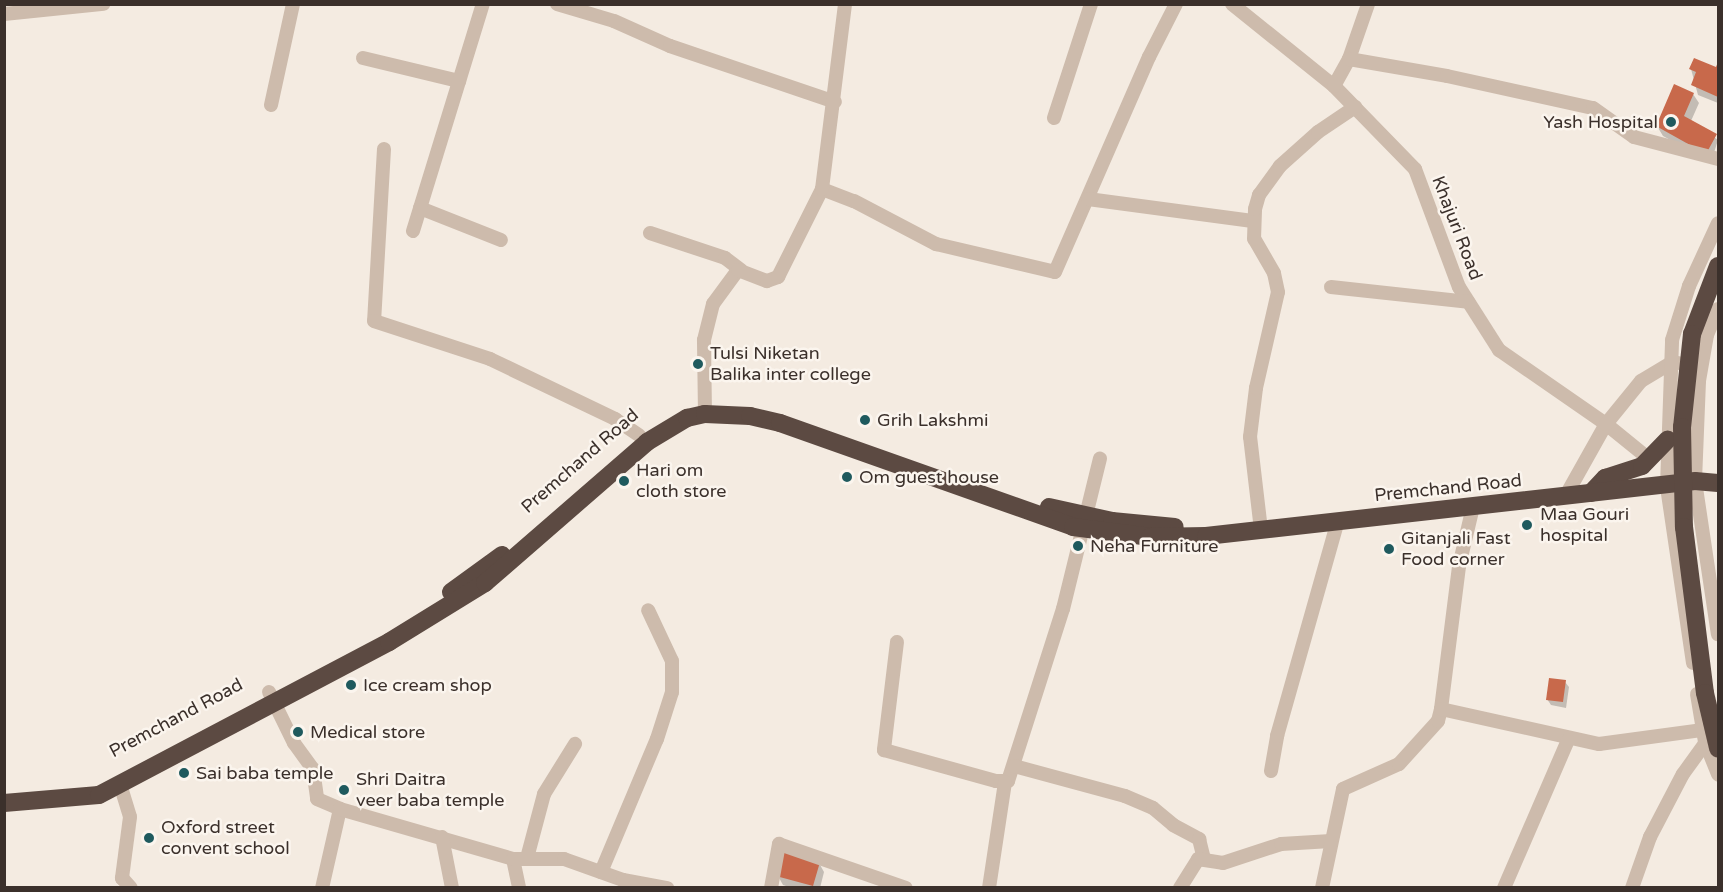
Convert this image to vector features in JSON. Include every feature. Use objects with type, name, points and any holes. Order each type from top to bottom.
[{"type":"highway","points":[[1709,740],[1684,528],[1682,428],[1692,334],[1719,266]]},
{"type":"highway","name":"Premchand Road","points":[[66,799],[272,696],[388,642],[485,584],[647,442],[705,408]]},
{"type":"highway","name":"Premchand Road","points":[[4,803],[99,795],[386,633],[450,592],[530,532],[639,435],[667,415],[705,408],[780,423],[1084,522],[1174,538],[1666,486],[1695,481],[1719,483]]},
{"type":"highway","points":[[1591,493],[1605,478],[1629,472],[1649,459],[1668,439]]},
{"type":"street","points":[[4,14],[103,4]]},
{"type":"street","points":[[272,105],[293,4]]},
{"type":"street","points":[[413,231],[483,4]]},
{"type":"street","points":[[557,4],[594,10],[669,46],[835,102]]},
{"type":"street","points":[[650,233],[725,258],[741,270],[767,281],[775,280],[785,268],[822,189],[835,102],[845,4]]},
{"type":"street","points":[[1054,118],[1091,4]]},
{"type":"street","points":[[822,189],[854,201],[936,244],[1051,272],[1059,268],[1149,57],[1176,4]]},
{"type":"street","name":"Khajuri Road","points":[[1232,4],[1334,86],[1415,169],[1459,287],[1498,350],[1606,424],[1649,459]]},
{"type":"street","points":[[1334,86],[1349,59],[1368,4]]},
{"type":"street","points":[[363,58],[459,81]]},
{"type":"street","points":[[1349,59],[1593,108],[1634,137],[1719,159]]},
{"type":"street","points":[[1261,530],[1250,437],[1256,387],[1278,292],[1274,273],[1254,238],[1253,221],[1259,195],[1280,166],[1318,132],[1355,106]]},
{"type":"street","points":[[384,149],[374,321],[490,358],[615,419],[639,435]]},
{"type":"street","points":[[1088,199],[1253,221]]},
{"type":"street","points":[[420,208],[501,240]]},
{"type":"street","points":[[1719,223],[1689,286],[1672,340],[1666,486],[1709,740],[1719,775]]},
{"type":"street","points":[[705,408],[706,323],[713,304],[741,270]]},
{"type":"street","points":[[1331,287],[1468,302]]},
{"type":"street","points":[[1719,309],[1707,335],[1702,364],[1695,481],[1715,583],[1719,634]]},
{"type":"street","points":[[1565,496],[1606,424],[1641,381],[1671,363],[1702,364]]},
{"type":"street","points":[[989,888],[1005,782],[1014,766],[1063,609],[1100,458]]},
{"type":"street","points":[[1322,888],[1342,789],[1399,764],[1438,721],[1459,566],[1473,507]]},
{"type":"street","points":[[1271,771],[1277,736],[1338,521]]},
{"type":"street","points":[[601,872],[657,739],[672,692],[672,661],[648,610]]},
{"type":"street","points":[[897,642],[884,750],[1005,782]]},
{"type":"street","points":[[272,696],[294,743],[313,769],[317,800],[340,809],[513,859],[564,859],[601,872],[667,888]]},
{"type":"street","points":[[1441,709],[1568,740],[1618,744],[1709,740]]},
{"type":"street","points":[[1632,888],[1650,837],[1683,774],[1719,728]]},
{"type":"street","points":[[1504,888],[1568,740]]},
{"type":"street","points":[[527,858],[544,794],[575,744]]},
{"type":"street","points":[[1014,766],[1115,793],[1154,808],[1173,825],[1199,839],[1204,859]]},
{"type":"street","points":[[120,784],[130,817],[122,878],[131,888]]},
{"type":"street","points":[[322,888],[340,809]]},
{"type":"street","points":[[442,837],[452,888]]},
{"type":"street","points":[[1180,888],[1195,861],[1204,859],[1223,863],[1281,844],[1331,841]]},
{"type":"street","points":[[771,888],[778,844],[906,888]]},
{"type":"street","points":[[513,859],[519,888]]},
{"type":"building","points":[[1694,58],[1716,67],[1718,62],[1718,97],[1691,85],[1696,72],[1689,69]]},
{"type":"building","points":[[1674,84],[1694,93],[1684,116],[1717,134],[1706,154],[1656,126]]},
{"type":"building","points":[[1549,678],[1566,680],[1563,702],[1546,700]]},
{"type":"building","points":[[783,851],[820,862],[813,886],[776,876]]},
{"type":"place","name":"Yash Hospital","points":[[1671,122]]},
{"type":"place","name":"Tulsi Niketan Balika inter college","points":[[698,364]]},
{"type":"place","name":"Grih Lakshmi","points":[[865,420]]},
{"type":"place","name":"Om guest house","points":[[847,477]]},
{"type":"place","name":"Hari om cloth store","points":[[624,481]]},
{"type":"place","name":"Maa Gouri hospital","points":[[1527,525]]},
{"type":"place","name":"Neha Furniture","points":[[1078,546]]},
{"type":"place","name":"Gitanjali Fast Food corner","points":[[1389,549]]},
{"type":"place","name":"Ice cream shop","points":[[351,685]]},
{"type":"place","name":"Medical store","points":[[298,732]]},
{"type":"place","name":"Sai baba temple","points":[[184,773]]},
{"type":"place","name":"Shri Daitra veer baba temple","points":[[344,790]]},
{"type":"place","name":"Oxford street convent school","points":[[149,838]]}]
